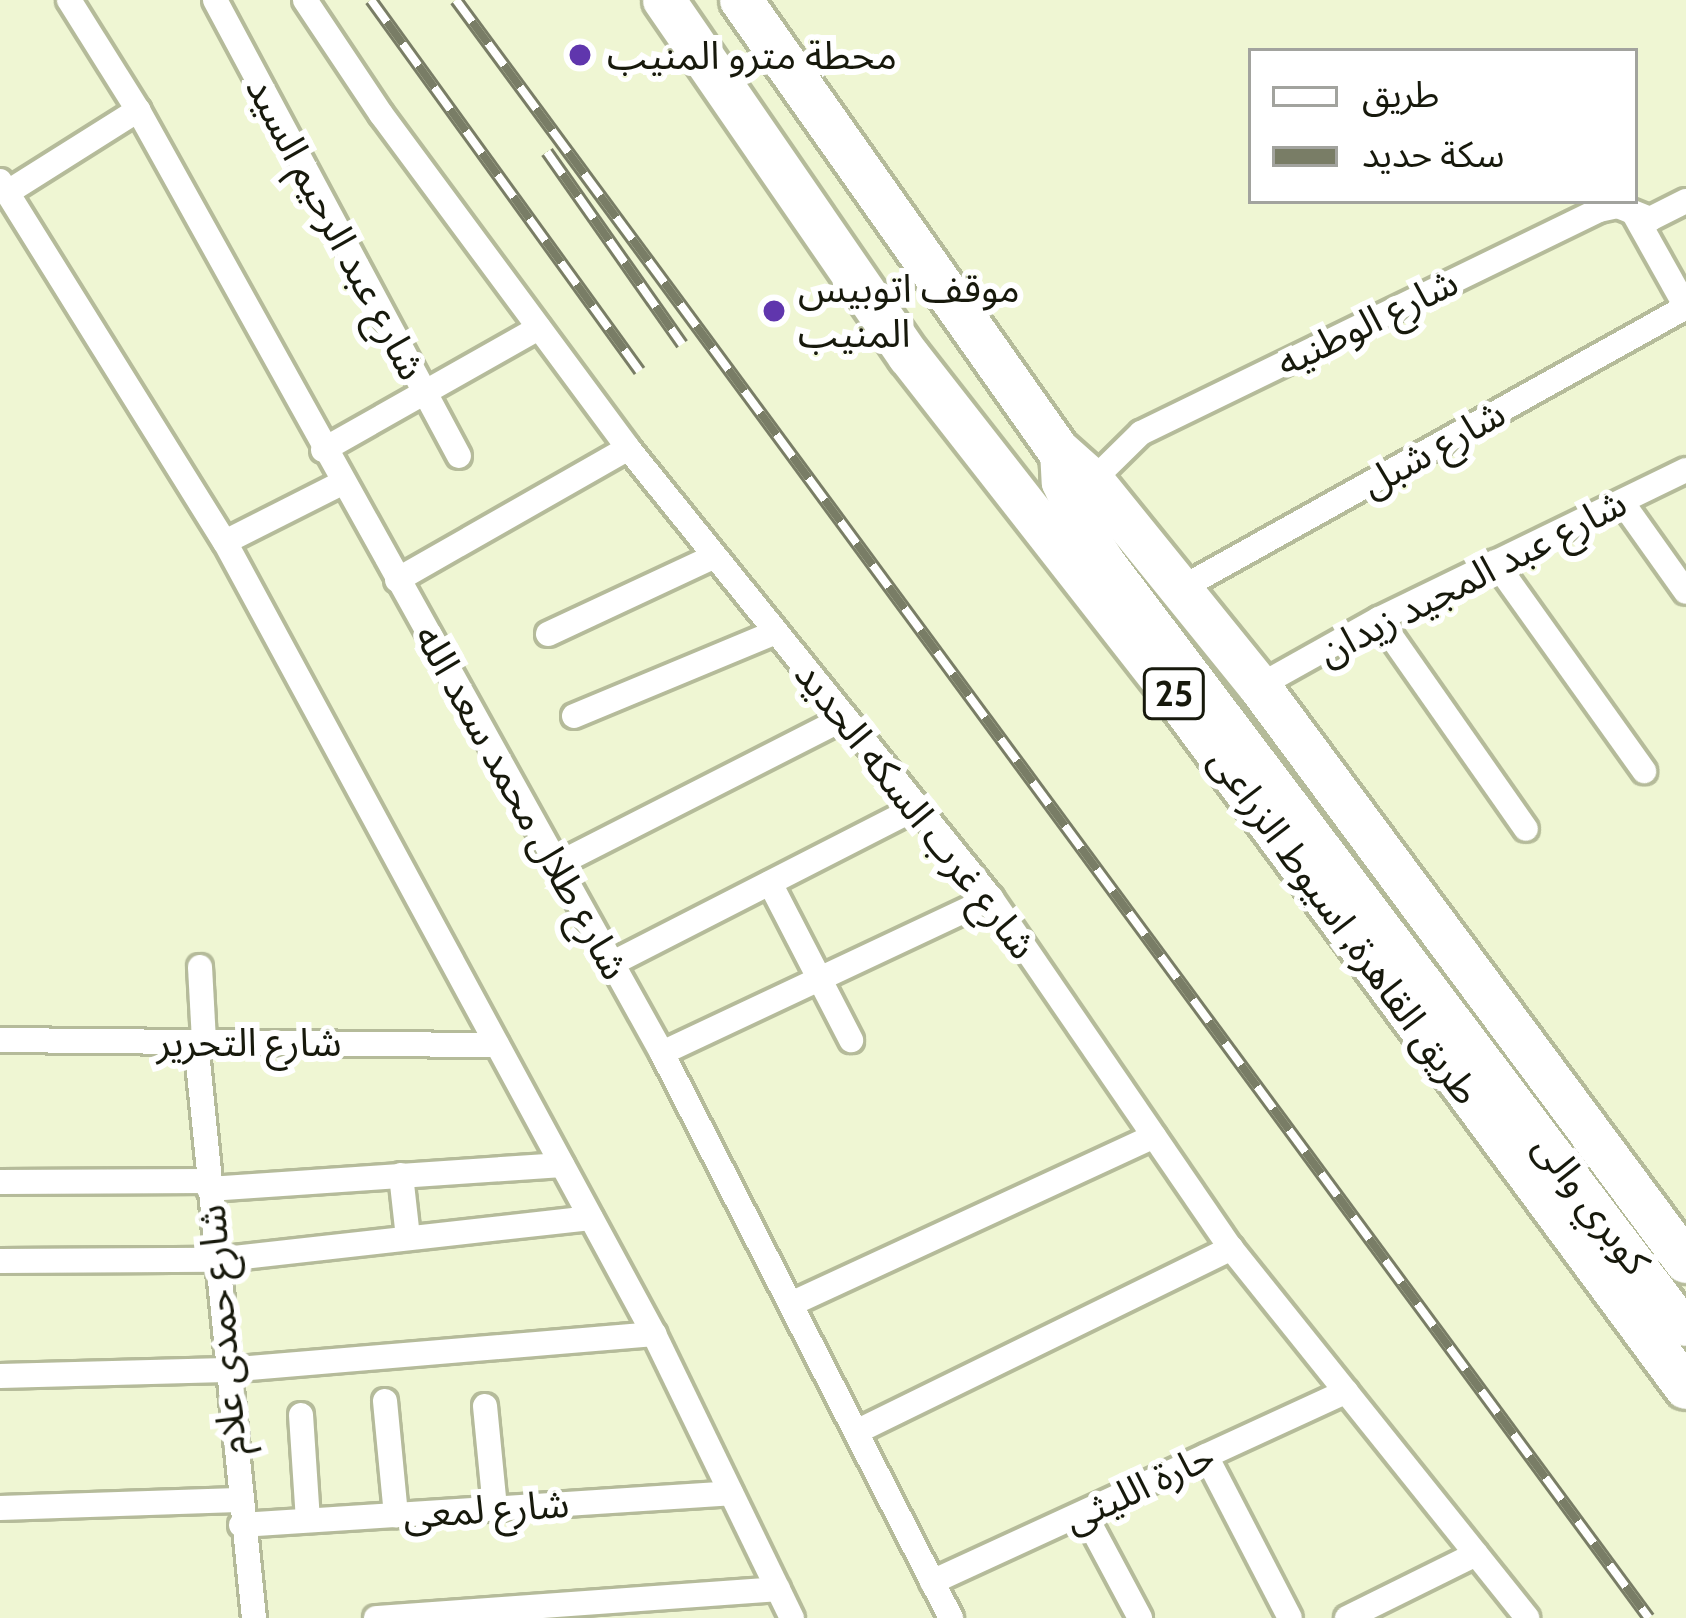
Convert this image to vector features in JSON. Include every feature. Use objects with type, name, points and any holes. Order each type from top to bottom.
[{"type":"highway","name":"طريق القاهرة, اسيوط الزراعى","points":[[664,0],[909,356],[1175,695],[1686,1388]]},
{"type":"highway","name":"طريق القاهرة, اسيوط الزراعى","points":[[740,0],[1058,450],[1080,491],[1180,589],[1259,686],[1686,1262]]},
{"type":"main road","name":"كوبري والى","points":[[1080,491],[1107,562],[1686,1328]]},
{"type":"main road","name":"كوبري والى","points":[[1526,1170],[1577,1218],[1686,1358]]},
{"type":"street","name":"شارع طلال محمد سعد الله","points":[[68,0],[138,110],[323,450],[613,963],[951,1618]]},
{"type":"street","name":"شارع عبد الرحيم السيد","points":[[214,0],[459,456]]},
{"type":"street","name":"شارع غرب السكه الحديد","points":[[305,0],[628,448],[992,898],[1231,1248],[1527,1618]]},
{"type":"street","points":[[138,110],[4,187],[225,542],[654,1334],[792,1618]]},
{"type":"street","name":"شارع الوطنيه","points":[[1080,491],[1141,433],[1599,210],[1618,206],[1650,219],[1686,201]]},
{"type":"street","points":[[1634,214],[1686,307]]},
{"type":"street","name":"شارع شبل","points":[[1180,589],[1686,307]]},
{"type":"street","points":[[323,450],[539,328]]},
{"type":"street","points":[[397,580],[628,448]]},
{"type":"street","name":"شارع عبد المجيد زيدان","points":[[1259,686],[1379,619],[1686,470]]},
{"type":"street","points":[[225,542],[342,483]]},
{"type":"street","points":[[1622,502],[1686,592]]},
{"type":"street","points":[[548,634],[715,556]]},
{"type":"street","points":[[1496,562],[1643,771]]},
{"type":"street","points":[[1379,619],[1526,829]]},
{"type":"street","points":[[574,716],[776,632]]},
{"type":"street","points":[[558,864],[845,718]]},
{"type":"street","points":[[613,963],[918,807]]},
{"type":"street","points":[[770,883],[851,1040]]},
{"type":"street","points":[[662,1053],[992,898]]},
{"type":"street","name":"شارع حمدى علام","points":[[200,967],[209,1185],[254,1618]]},
{"type":"street","name":"شارع التحرير","points":[[0,1040],[497,1045]]},
{"type":"street","points":[[790,1304],[1154,1136]]},
{"type":"street","points":[[0,1182],[209,1185],[562,1165]]},
{"type":"street","points":[[401,1174],[408,1238]]},
{"type":"street","points":[[0,1261],[216,1260],[591,1218]]},
{"type":"street","points":[[856,1432],[1231,1248]]},
{"type":"street","points":[[0,1376],[226,1370],[654,1334]]},
{"type":"street","name":"حارة الليثى","points":[[932,1582],[1346,1392]]},
{"type":"street","points":[[385,1401],[396,1515]]},
{"type":"street","points":[[484,1406],[495,1508]]},
{"type":"street","points":[[301,1415],[308,1520]]},
{"type":"street","points":[[1206,1456],[1290,1618]]},
{"type":"street","name":"شارع لمعى","points":[[0,1508],[240,1512],[308,1520],[731,1493]]},
{"type":"street","points":[[1084,1513],[1140,1618]]},
{"type":"street","points":[[1347,1618],[1476,1554]]},
{"type":"street","points":[[376,1618],[778,1589]]},
{"type":"railway","points":[[371,0],[640,371]]},
{"type":"railway","points":[[456,0],[1649,1618]]},
{"type":"railway","points":[[547,152],[682,344]]},
{"type":"place","name":"محطة مترو المنيب","points":[[580,55]]},
{"type":"place","name":"موقف اتوبيس المنيب","points":[[774,311]]}]
